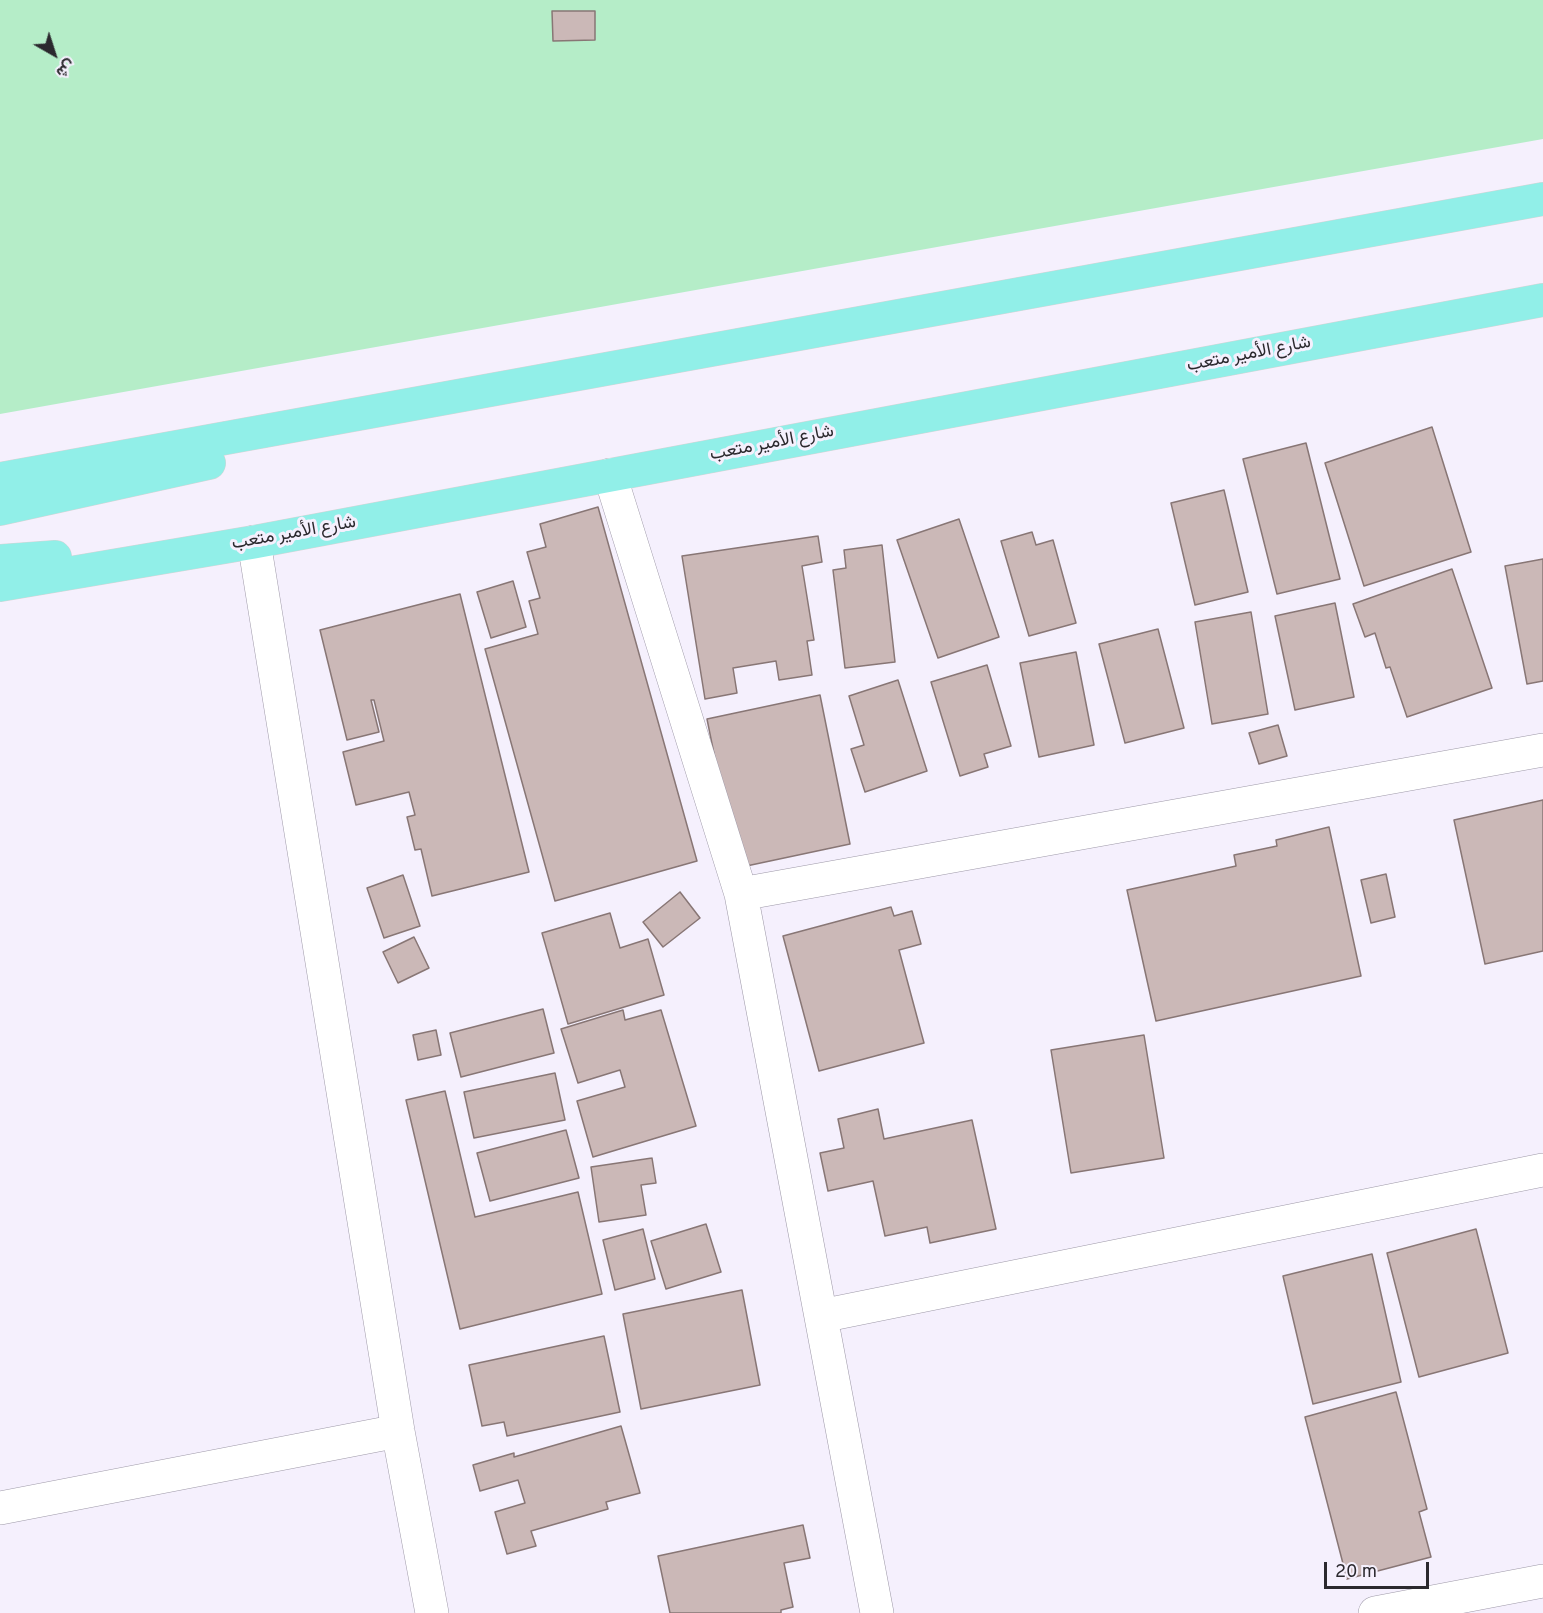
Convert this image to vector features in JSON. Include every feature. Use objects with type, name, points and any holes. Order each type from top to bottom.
[{"type":"main road","points":[[0,479],[1543,199]]},
{"type":"main road","name":"شارع الأمير متعب","points":[[0,585],[254,542],[1543,300]]},
{"type":"main road","points":[[0,509],[191,467],[543,381]]},
{"type":"main road","points":[[0,561],[254,542]]},
{"type":"street","points":[[610,475],[741,894],[877,1613]]},
{"type":"street","points":[[254,542],[398,1431],[432,1613]]},
{"type":"street","points":[[741,894],[1543,750]]},
{"type":"street","points":[[821,1316],[1543,1170]]},
{"type":"street","points":[[0,1508],[398,1431]]},
{"type":"street","points":[[1375,1613],[1543,1581]]},
{"type":"green space","points":[[0,0],[1543,0],[1543,139],[0,414]]},
{"type":"building","points":[[552,11],[595,11],[595,40],[553,41]]},
{"type":"building","points":[[1432,427],[1471,552],[1364,586],[1325,463]]},
{"type":"building","points":[[1306,443],[1340,579],[1277,594],[1243,459]]},
{"type":"building","points":[[1224,490],[1248,592],[1195,605],[1171,503]]},
{"type":"building","points":[[598,507],[697,861],[555,901],[485,649],[538,634],[529,601],[540,598],[527,552],[546,547],[540,524]]},
{"type":"building","points":[[959,519],[999,637],[938,658],[897,540]]},
{"type":"building","points":[[1032,532],[1036,545],[1053,540],[1076,623],[1029,636],[1001,541]]},
{"type":"building","points":[[818,536],[822,562],[802,566],[814,640],[807,641],[812,675],[779,680],[776,661],[733,668],[737,693],[705,699],[682,556]]},
{"type":"building","points":[[882,545],[895,662],[845,668],[833,570],[846,568],[844,550]]},
{"type":"building","points":[[1543,559],[1543,681],[1527,684],[1505,566]]},
{"type":"building","points":[[1452,569],[1492,688],[1407,717],[1390,667],[1386,668],[1375,633],[1365,637],[1353,604]]},
{"type":"building","points":[[513,581],[526,627],[491,638],[477,592]]},
{"type":"building","points":[[460,594],[529,872],[432,896],[421,849],[415,850],[407,817],[415,815],[409,792],[356,805],[343,752],[384,741],[374,700],[371,700],[379,732],[347,740],[320,630]]},
{"type":"building","points":[[1335,603],[1354,697],[1295,710],[1275,616]]},
{"type":"building","points":[[1251,612],[1268,714],[1212,724],[1195,622]]},
{"type":"building","points":[[1158,629],[1184,728],[1125,743],[1099,644]]},
{"type":"building","points":[[1076,652],[1094,745],[1039,757],[1020,663]]},
{"type":"building","points":[[987,665],[1011,746],[984,754],[988,767],[960,776],[931,682]]},
{"type":"building","points":[[898,680],[927,771],[865,792],[851,749],[864,745],[849,696]]},
{"type":"building","points":[[820,695],[850,844],[737,868],[707,719]]},
{"type":"building","points":[[1278,725],[1287,756],[1259,764],[1249,733]]},
{"type":"building","points":[[1543,800],[1543,951],[1485,964],[1454,820]]},
{"type":"building","points":[[1329,827],[1361,976],[1156,1021],[1127,890],[1236,866],[1234,855],[1277,846],[1276,840]]},
{"type":"building","points":[[1386,874],[1395,917],[1371,923],[1361,880]]},
{"type":"building","points":[[403,875],[420,926],[384,938],[367,888]]},
{"type":"building","points":[[680,892],[700,918],[663,947],[643,922]]},
{"type":"building","points":[[891,907],[894,916],[912,911],[921,944],[899,950],[924,1043],[819,1071],[783,936]]},
{"type":"building","points":[[610,913],[620,948],[648,939],[664,995],[568,1024],[542,933]]},
{"type":"building","points":[[414,937],[429,968],[398,983],[383,952]]},
{"type":"building","points":[[543,1009],[554,1053],[461,1077],[450,1033]]},
{"type":"building","points":[[623,1010],[625,1020],[661,1010],[696,1126],[593,1157],[577,1101],[625,1087],[620,1070],[578,1083],[561,1029]]},
{"type":"building","points":[[436,1030],[441,1055],[418,1060],[413,1035]]},
{"type":"building","points":[[1144,1035],[1164,1158],[1071,1173],[1051,1050]]},
{"type":"building","points":[[555,1073],[565,1120],[474,1138],[464,1092]]},
{"type":"building","points":[[445,1091],[475,1217],[578,1192],[602,1294],[460,1329],[406,1100]]},
{"type":"building","points":[[878,1109],[884,1139],[972,1120],[996,1229],[930,1243],[927,1227],[885,1236],[873,1181],[828,1191],[820,1153],[844,1148],[838,1119]]},
{"type":"building","points":[[566,1130],[579,1178],[490,1201],[477,1153]]},
{"type":"building","points":[[652,1158],[656,1183],[641,1185],[646,1215],[599,1222],[591,1167]]},
{"type":"building","points":[[706,1224],[721,1272],[666,1289],[651,1241]]},
{"type":"building","points":[[643,1229],[655,1279],[615,1290],[603,1240]]},
{"type":"building","points":[[1476,1229],[1508,1353],[1419,1377],[1387,1253]]},
{"type":"building","points":[[1372,1254],[1401,1382],[1313,1404],[1283,1276]]},
{"type":"building","points":[[742,1290],[760,1385],[641,1409],[623,1314]]},
{"type":"building","points":[[604,1336],[620,1412],[507,1436],[504,1422],[482,1426],[469,1365]]},
{"type":"building","points":[[1396,1392],[1427,1509],[1419,1512],[1431,1557],[1347,1579],[1305,1417]]},
{"type":"building","points":[[621,1426],[640,1493],[606,1502],[608,1509],[531,1531],[536,1546],[507,1554],[495,1512],[525,1503],[518,1480],[480,1491],[473,1465],[514,1453],[514,1457]]},
{"type":"building","points":[[803,1525],[810,1558],[784,1563],[793,1607],[781,1610],[781,1613],[670,1613],[658,1556]]}]
